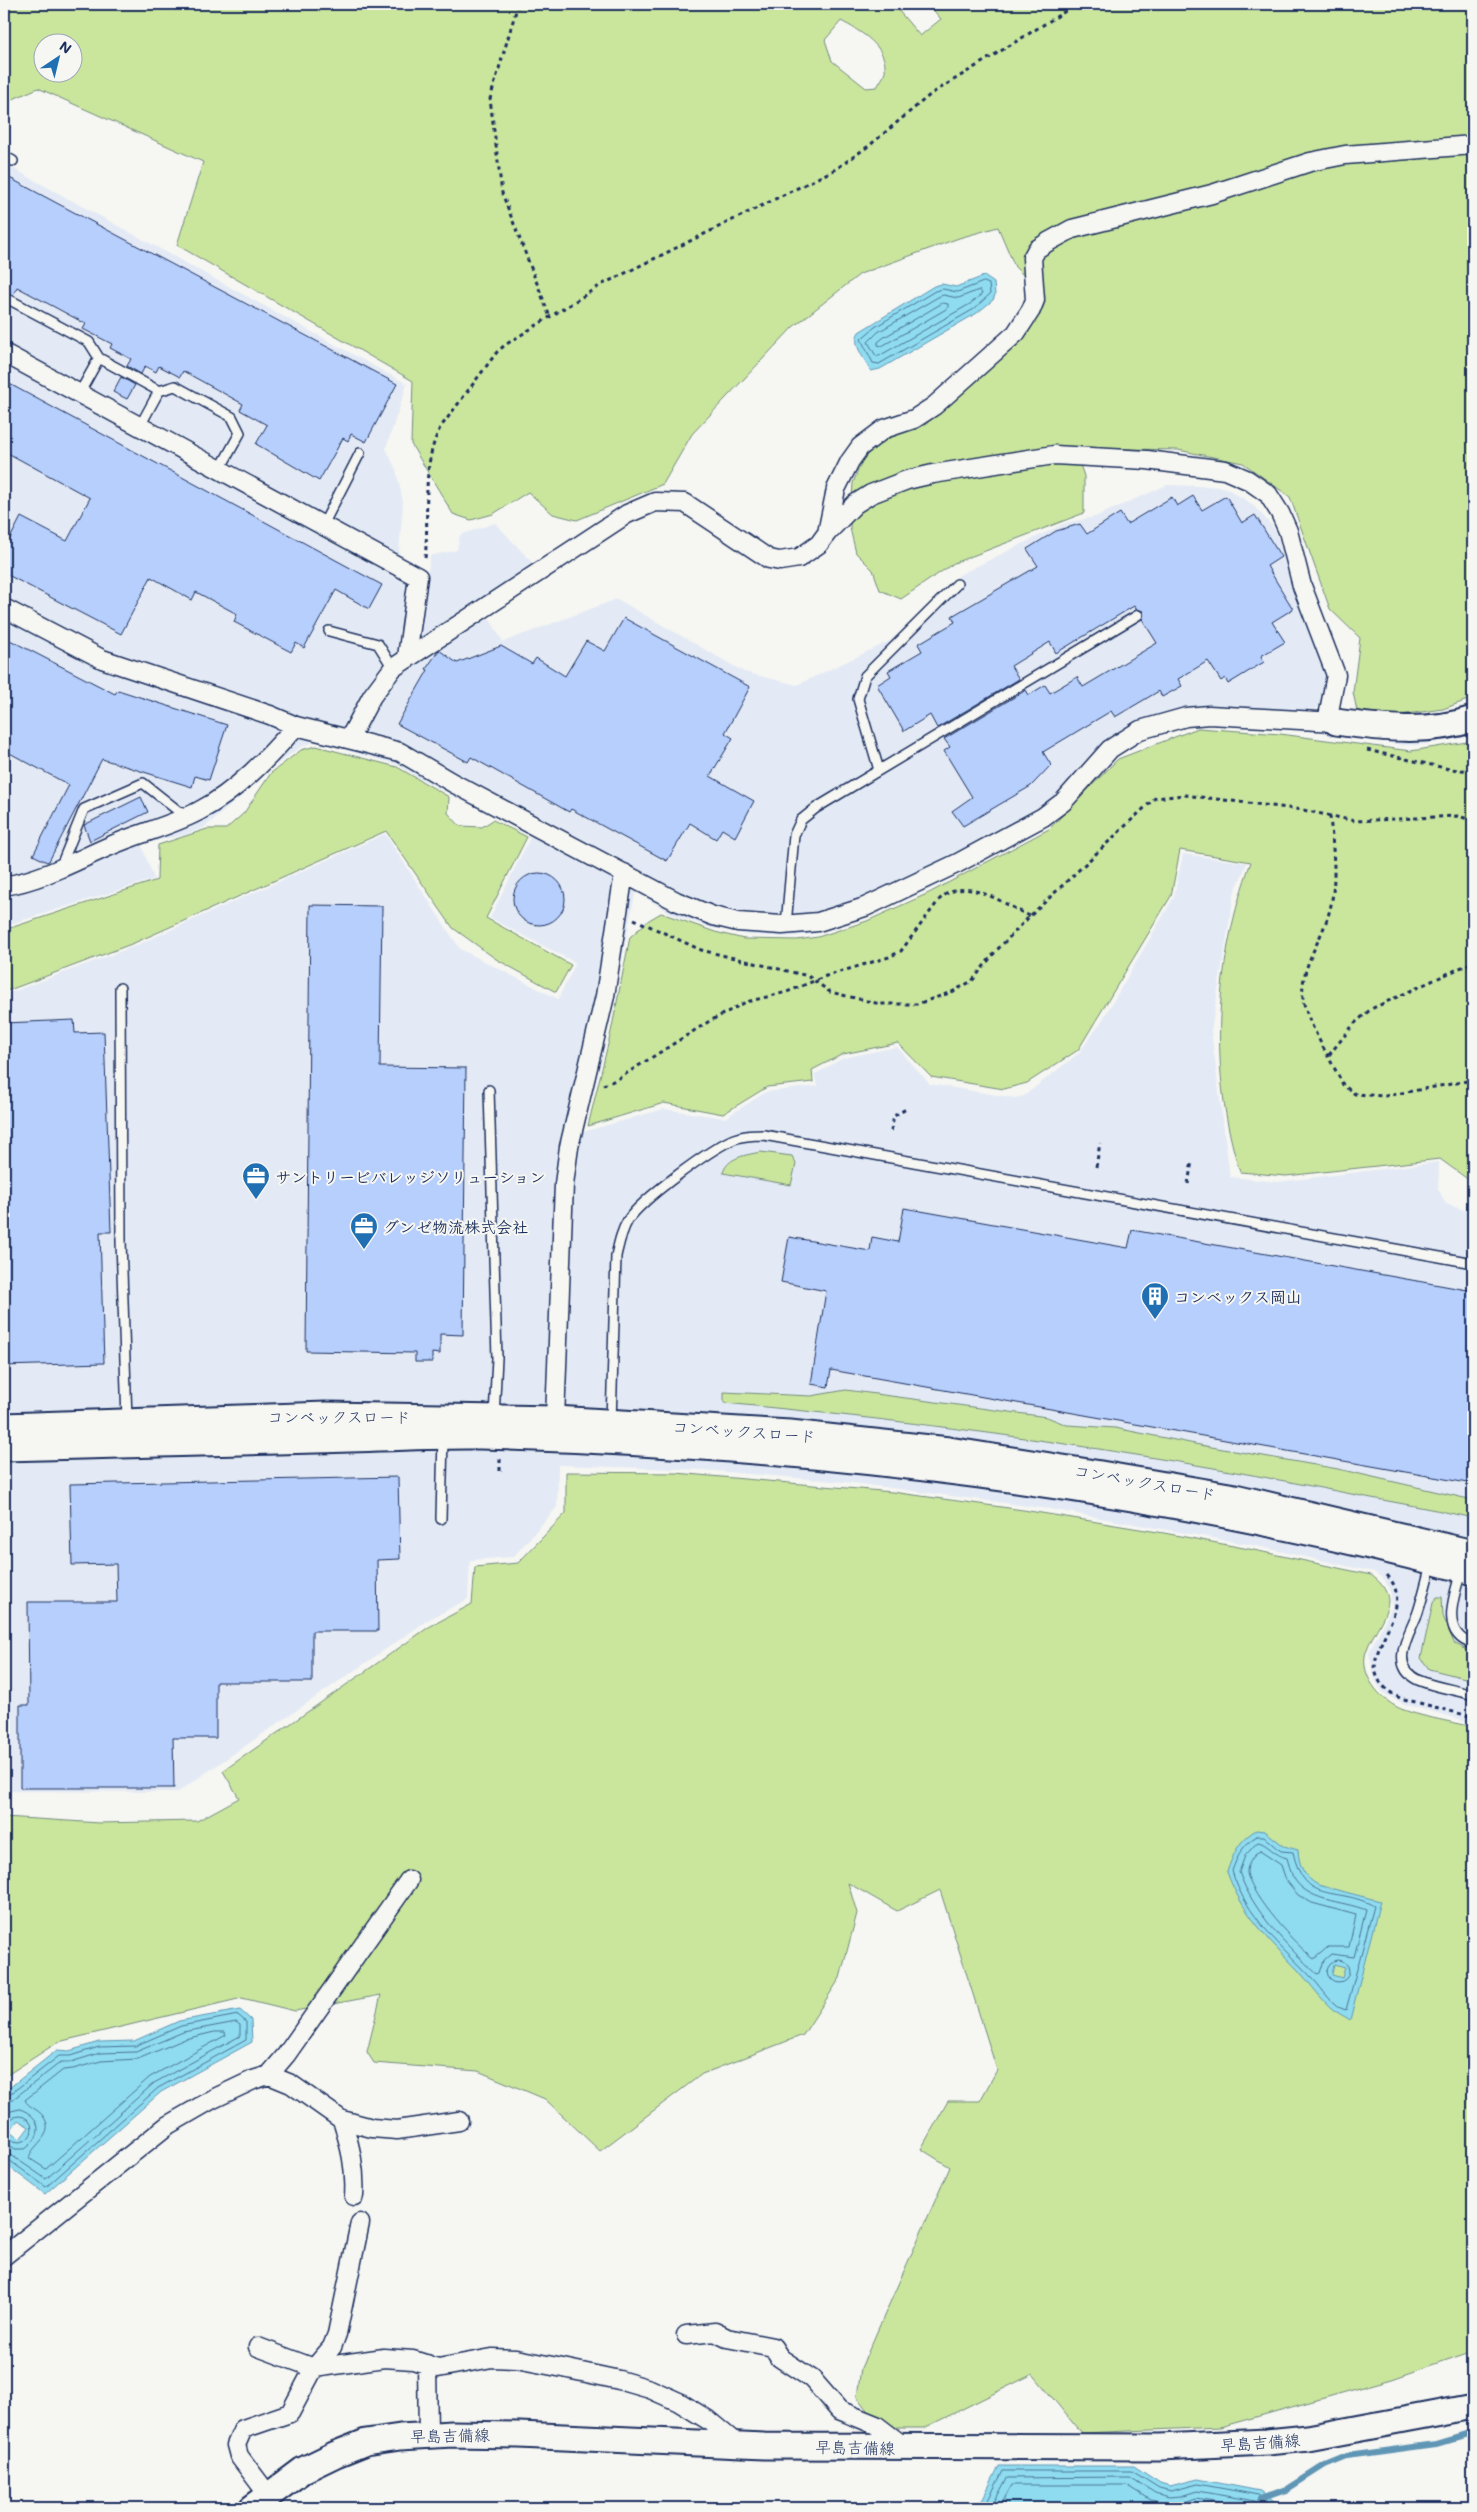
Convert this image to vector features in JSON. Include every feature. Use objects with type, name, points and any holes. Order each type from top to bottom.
[{"type":"street","points":[[827,533],[836,489],[850,460],[860,447],[884,429],[914,419],[934,406],[1016,333],[1031,310],[1035,300],[1032,258],[1037,249],[1048,242],[1072,229],[1212,194],[1310,162],[1345,155],[1473,145]]},
{"type":"street","points":[[4,353],[418,577],[400,663]]},
{"type":"street","points":[[349,740],[372,696],[400,663],[627,514],[656,502],[685,503],[769,559],[780,561],[799,558],[818,544],[855,504],[871,494],[933,474],[1054,455],[1147,460],[1226,470],[1248,480],[1268,494],[1280,513],[1288,531],[1302,586],[1336,675],[1331,722]]},
{"type":"street","points":[[4,608],[102,659],[270,715],[296,726],[400,752],[452,783],[676,901],[713,916],[738,922],[786,925],[818,922],[865,907],[958,863],[1043,817],[1063,802],[1110,749],[1140,730],[1186,717],[1209,715],[1331,722],[1403,729],[1437,727],[1473,718]]},
{"type":"street","points":[[4,886],[29,882],[119,841],[200,811],[233,787],[278,747],[296,726]]},
{"type":"street","points":[[555,1419],[564,1184],[569,1147],[605,996],[624,873]]},
{"type":"street","name":"コンベックスロード","points":[[4,1448],[127,1433],[326,1415],[443,1427],[496,1438],[785,1455],[946,1470],[1096,1493],[1226,1516],[1432,1562],[1469,1565]]},
{"type":"street","name":"コンベックスロード","points":[[496,1438],[555,1419],[790,1433],[949,1450],[1235,1497],[1469,1565]]},
{"type":"street","name":"コンベックスロード","points":[[4,1426],[127,1433]]},
{"type":"street","points":[[4,2256],[168,2125],[213,2099],[253,2080],[269,2075],[286,2055],[409,1880]]},
{"type":"street","points":[[269,2075],[291,2084],[342,2120],[372,2128],[397,2130],[459,2121]]},
{"type":"street","points":[[342,2120],[350,2144],[356,2175],[354,2196]]},
{"type":"street","points":[[263,2503],[239,2456],[236,2445],[243,2429],[290,2412],[314,2368],[332,2347],[337,2334],[360,2223]]},
{"type":"street","points":[[686,2335],[715,2332],[727,2338],[773,2347],[780,2358],[812,2379],[839,2410],[876,2425],[904,2447]]},
{"type":"street","points":[[258,2347],[314,2368],[384,2358],[413,2360],[438,2368],[492,2358],[516,2359],[618,2380],[650,2389],[679,2402],[708,2420],[737,2444]]},
{"type":"street","points":[[427,2364],[428,2435]]},
{"type":"street","name":"早島吉備線","points":[[263,2503],[303,2470],[336,2454],[366,2442],[428,2435],[519,2435],[737,2444],[904,2447],[1160,2447],[1267,2442],[1308,2438],[1473,2407]]},
{"type":"lane","points":[[4,156],[14,161]]},
{"type":"lane","points":[[4,302],[10,300],[89,342],[99,358],[159,391]]},
{"type":"lane","points":[[79,394],[99,358]]},
{"type":"lane","points":[[140,426],[159,391],[175,386],[232,417],[240,433],[220,469]]},
{"type":"lane","points":[[323,525],[360,453]]},
{"type":"lane","points":[[879,770],[858,699],[865,676],[957,584]]},
{"type":"lane","points":[[786,925],[794,836],[801,820],[816,808],[1138,615]]},
{"type":"lane","points":[[329,631],[378,644],[400,663]]},
{"type":"lane","points":[[60,868],[84,809],[143,783],[186,817]]},
{"type":"lane","points":[[120,988],[122,1241],[127,1433]]},
{"type":"lane","points":[[489,1090],[498,1358],[496,1438]]},
{"type":"lane","points":[[610,1422],[616,1256],[620,1237],[629,1219],[646,1200],[720,1146],[750,1135],[764,1134],[1473,1263]]},
{"type":"lane","points":[[441,1519],[443,1427]]},
{"type":"lane","points":[[1432,1562],[1417,1614],[1402,1652],[1403,1663],[1408,1672],[1417,1679],[1473,1695]]},
{"type":"lane","points":[[1469,1565],[1450,1608],[1453,1629],[1466,1642],[1473,1644]]},
{"type":"path","points":[[518,4],[490,99],[502,193],[550,317]]},
{"type":"path","points":[[418,577],[423,570],[428,533],[429,454],[440,428],[498,352],[601,285],[836,169],[870,145],[931,94],[1077,4]]},
{"type":"path","points":[[1359,748],[1414,762],[1473,771]]},
{"type":"path","points":[[618,911],[701,950],[808,976],[830,992],[880,1004],[901,1005],[924,1002],[952,992],[972,981],[995,952],[1030,916],[1155,798],[1185,795],[1303,810],[1355,821],[1457,816],[1473,820]]},
{"type":"path","points":[[1330,816],[1334,856],[1330,905],[1326,922],[1310,959],[1303,990],[1306,1008],[1329,1055],[1348,1090],[1366,1097],[1385,1096],[1473,1080]]},
{"type":"path","points":[[585,1084],[600,1086],[616,1080],[708,1022],[746,1002],[787,992],[814,980],[869,961],[889,957],[901,951],[940,900],[946,894],[956,889],[971,889],[1030,916]]},
{"type":"path","points":[[1329,1055],[1354,1024],[1371,1009],[1473,962]]},
{"type":"path","points":[[891,1132],[894,1116],[906,1109]]},
{"type":"path","points":[[1096,1167],[1100,1143]]},
{"type":"path","points":[[1188,1184],[1192,1161]]},
{"type":"path","points":[[496,1438],[500,1474]]},
{"type":"shaded area","points":[[4,149],[18,157],[12,168],[407,384],[386,448],[396,470],[403,502],[399,554],[428,571],[430,556],[457,550],[460,535],[495,523],[545,576],[487,614],[503,642],[617,599],[744,672],[797,685],[890,641],[959,575],[1065,523],[1095,517],[1167,485],[1224,487],[1252,504],[1274,528],[1307,608],[1331,670],[1325,697],[1314,712],[1403,720],[1445,713],[1473,705],[1473,736],[1417,745],[1401,745],[1308,728],[1211,723],[1191,725],[1149,736],[1116,754],[1066,810],[1048,826],[928,890],[864,918],[814,934],[787,937],[745,935],[729,930],[711,928],[673,915],[638,893],[635,894],[602,1057],[583,1132],[664,1109],[725,1118],[766,1092],[818,1086],[814,1075],[843,1058],[897,1047],[930,1084],[1015,1098],[1024,1096],[1079,1053],[1100,1024],[1174,897],[1183,854],[1247,863],[1234,894],[1211,1031],[1230,1177],[1278,1182],[1439,1162],[1438,1189],[1446,1204],[1473,1213],[1473,1723],[1404,1704],[1383,1693],[1375,1680],[1369,1652],[1392,1607],[1391,1594],[1385,1580],[1374,1572],[1252,1545],[1050,1509],[845,1482],[703,1470],[558,1465],[557,1507],[513,1557],[470,1560],[468,1599],[428,1620],[178,1792],[4,1791],[4,995],[135,946],[385,834],[460,949],[558,999],[576,963],[490,918],[531,836],[417,777],[398,765],[315,741],[299,748],[257,779],[229,807],[205,827],[185,835],[141,844],[154,879],[4,926]]},
{"type":"green space","points":[[4,4],[893,4],[920,36],[941,19],[928,4],[1473,4],[1473,698],[1443,709],[1399,715],[1357,711],[1353,692],[1360,638],[1330,609],[1290,497],[1243,463],[1178,450],[1042,447],[1043,464],[1079,462],[1084,476],[1084,513],[954,563],[901,599],[880,590],[873,570],[856,553],[850,528],[853,483],[863,458],[884,440],[926,424],[1027,334],[1045,296],[1015,267],[998,227],[959,238],[860,274],[793,327],[692,434],[663,484],[577,520],[553,514],[528,492],[493,514],[471,520],[453,514],[411,444],[413,381],[177,245],[203,162],[38,88],[4,103]],"holes":[[[841,21],[871,40],[882,54],[885,72],[877,87],[866,88],[832,61],[825,40]]]},
{"type":"green space","points":[[1198,728],[1280,734],[1411,751],[1473,741],[1473,1183],[1440,1159],[1286,1176],[1240,1172],[1230,1134],[1223,1095],[1220,1056],[1220,1016],[1223,976],[1230,937],[1239,899],[1251,862],[1180,850],[1171,896],[1078,1050],[1027,1083],[1004,1089],[931,1077],[898,1043],[843,1054],[812,1070],[813,1082],[767,1087],[723,1114],[664,1103],[588,1126],[611,1032],[630,937],[649,920],[661,913],[715,932],[744,939],[797,940],[818,937],[867,921],[929,893],[1049,829],[1118,759]]},
{"type":"green space","points":[[316,746],[397,767],[449,797],[448,813],[460,826],[482,827],[493,820],[527,837],[486,918],[571,965],[556,992],[496,959],[453,928],[386,831],[134,943],[4,992],[4,930],[157,880],[158,845],[207,829],[226,829],[244,813],[271,773],[301,750]]},
{"type":"green space","points":[[761,1152],[792,1156],[796,1164],[791,1185],[723,1173],[733,1160]]},
{"type":"green space","points":[[846,1390],[1047,1417],[1067,1425],[1115,1428],[1338,1469],[1473,1500],[1473,1518],[1256,1476],[1104,1450],[953,1428],[724,1403],[724,1392],[811,1396]]},
{"type":"green space","points":[[566,1472],[676,1473],[892,1492],[1023,1510],[1164,1533],[1371,1575],[1378,1581],[1386,1593],[1388,1602],[1365,1657],[1365,1666],[1370,1682],[1381,1696],[1395,1706],[1421,1715],[1473,1727],[1473,2351],[1392,2379],[1220,2427],[1081,2433],[1033,2374],[924,2428],[896,2428],[870,2414],[857,2397],[861,2368],[950,2167],[921,2149],[948,2101],[980,2101],[997,2070],[940,1890],[897,1911],[848,1883],[857,1913],[840,1978],[803,2035],[702,2074],[600,2151],[545,2099],[478,2071],[374,2063],[367,2052],[381,1995],[295,2011],[242,1998],[58,2042],[4,2077],[4,1817],[100,1823],[197,1821],[239,1798],[223,1771],[429,1627],[472,1604],[475,1567],[518,1563],[566,1513]]},
{"type":"green space","points":[[1437,1597],[1442,1597],[1443,1616],[1454,1643],[1473,1653],[1473,1680],[1429,1669],[1421,1658],[1433,1603]]},
{"type":"water","points":[[984,276],[994,283],[995,295],[993,300],[977,313],[880,369],[871,371],[862,357],[858,346],[857,337],[859,332],[934,286],[942,284],[956,287]]},
{"type":"water","points":[[1256,1830],[1265,1831],[1284,1846],[1298,1850],[1303,1870],[1318,1885],[1380,1901],[1350,2020],[1324,2001],[1266,1936],[1240,1900],[1227,1872],[1237,1848]],"holes":[[[1334,1964],[1345,1967],[1342,1978],[1332,1975]]]},
{"type":"water","points":[[240,2010],[251,2020],[252,2042],[161,2092],[45,2194],[4,2163],[4,2092],[57,2050],[69,2051],[99,2042],[134,2041],[179,2021]],"holes":[[[18,2120],[29,2127],[20,2139],[10,2131]]]},
{"type":"water","points":[[999,2466],[1134,2466],[1160,2483],[1170,2486],[1198,2479],[1260,2491],[1282,2508],[978,2508]]},
{"type":"building","points":[[4,175],[397,384],[366,442],[351,434],[348,441],[343,438],[319,481],[256,444],[267,425],[240,410],[243,404],[183,371],[180,377],[159,366],[156,372],[145,366],[141,374],[127,366],[131,359],[110,348],[112,344],[83,329],[86,324],[17,287],[13,295],[4,296]]},
{"type":"building","points":[[121,377],[135,385],[127,399],[113,392]]},
{"type":"building","points":[[4,381],[382,585],[369,609],[336,590],[304,648],[296,643],[291,652],[234,622],[237,614],[196,592],[192,600],[151,577],[121,634],[4,573],[4,550],[21,517],[67,541],[90,498],[4,451]]},
{"type":"building","points":[[1193,496],[1202,510],[1226,496],[1242,523],[1255,515],[1281,557],[1267,566],[1293,609],[1272,622],[1285,642],[1261,656],[1264,662],[1228,684],[1225,678],[1221,681],[1208,661],[1178,679],[1182,686],[1162,697],[1159,691],[1115,717],[1111,711],[1043,752],[1051,765],[1031,786],[963,826],[952,811],[972,797],[944,751],[950,747],[944,739],[1026,690],[1029,695],[1045,685],[1050,693],[1077,677],[1083,687],[1157,643],[1142,619],[1143,611],[1136,609],[1134,606],[1056,653],[1050,642],[1011,666],[1019,679],[937,728],[930,715],[904,731],[877,685],[891,676],[888,671],[922,651],[918,644],[955,622],[952,616],[1038,566],[1027,549],[1056,531],[1080,524],[1087,534],[1120,513],[1127,524],[1172,497],[1177,506]]},
{"type":"building","points":[[624,618],[750,687],[725,733],[733,738],[710,776],[754,801],[735,837],[722,829],[716,839],[690,823],[667,861],[571,809],[569,812],[471,757],[468,762],[397,724],[428,670],[426,669],[439,650],[457,663],[501,646],[532,664],[536,658],[565,676],[586,641],[605,651]]},
{"type":"building","points":[[4,637],[115,694],[118,690],[227,725],[209,780],[195,776],[192,787],[102,759],[49,861],[47,862],[33,855],[69,785],[4,750]]},
{"type":"building","points":[[141,797],[148,812],[90,841],[84,825]]},
{"type":"building","points":[[534,873],[544,873],[553,877],[561,885],[565,899],[561,913],[553,921],[544,925],[534,925],[525,921],[517,913],[513,904],[513,894],[517,885],[525,877]]},
{"type":"building","points":[[310,905],[382,906],[380,1067],[466,1068],[463,1335],[440,1334],[440,1354],[432,1353],[432,1362],[415,1362],[415,1353],[306,1351]]},
{"type":"building","points":[[74,1020],[75,1033],[104,1032],[111,1232],[100,1232],[104,1363],[4,1366],[4,1023]]},
{"type":"building","name":"コンベックス岡山","points":[[904,1208],[1128,1248],[1132,1230],[1473,1291],[1473,1484],[831,1370],[828,1387],[811,1384],[826,1291],[781,1282],[789,1237],[870,1251],[872,1237],[898,1242]]},
{"type":"building","points":[[398,1477],[400,1559],[377,1560],[378,1631],[312,1631],[312,1682],[216,1682],[216,1738],[173,1738],[174,1788],[20,1788],[20,1705],[29,1705],[28,1602],[117,1602],[116,1564],[72,1565],[70,1484]]},
{"type":"waterway","points":[[1260,2499],[1286,2490],[1325,2465],[1347,2456],[1436,2444],[1473,2433]]},
{"type":"place","name":"サントリービバレッジソリューション","points":[[256,1200]]},
{"type":"place","name":"グンゼ物流株式会社","points":[[364,1250]]},
{"type":"place","name":"コンベックス岡山","points":[[1155,1320]]}]
